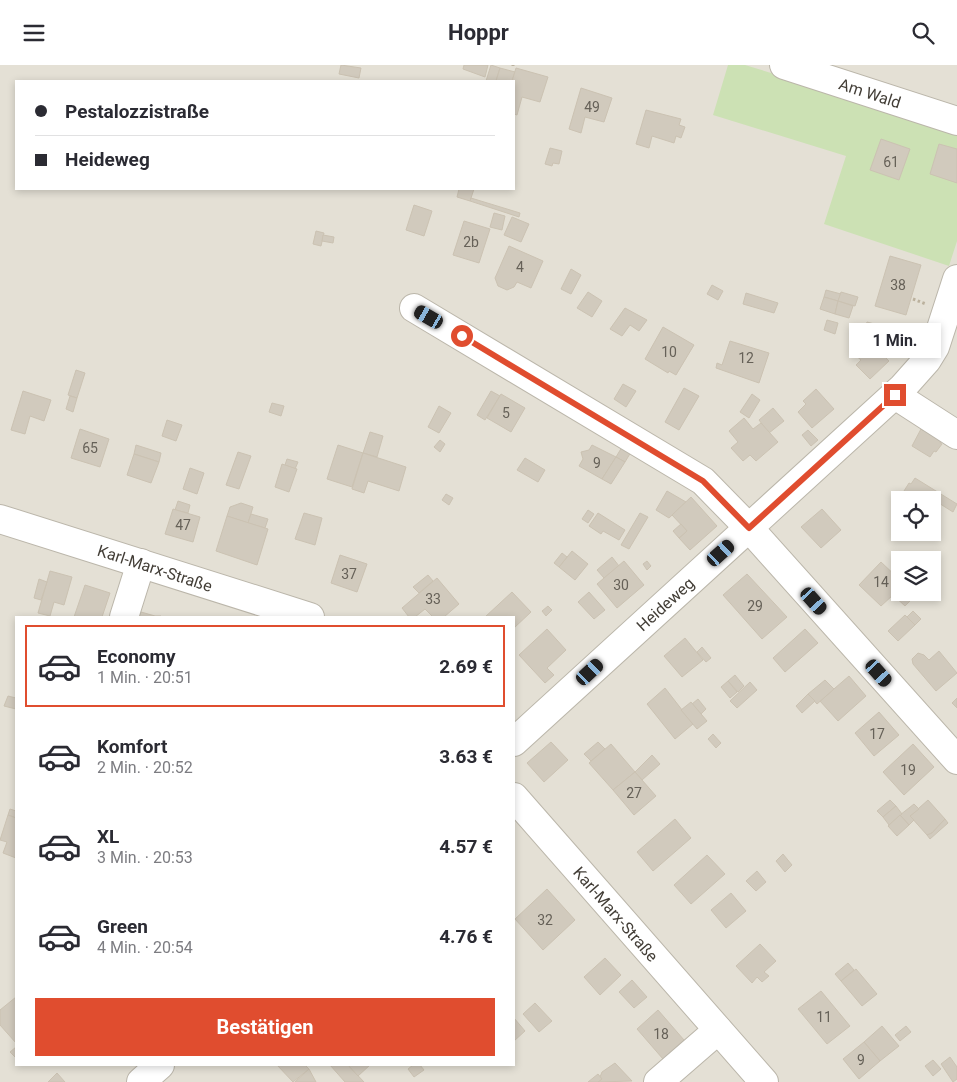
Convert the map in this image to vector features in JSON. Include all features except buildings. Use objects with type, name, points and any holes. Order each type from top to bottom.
[{"type":"street","name":"Am Wald","points":[[784,65],[957,121]]},
{"type":"street","name":"Heideweg","points":[[515,741],[917,373],[934,347],[957,279]]},
{"type":"street","points":[[414,308],[703,481],[749,528],[957,760]]},
{"type":"street","points":[[895,395],[957,435]]},
{"type":"street","name":"Karl-Marx-Straße","points":[[0,519],[307,616]]},
{"type":"street","points":[[124,616],[141,563]]},
{"type":"street","name":"Karl-Marx-Straße","points":[[515,798],[764,1082]]},
{"type":"street","points":[[658,1082],[718,1030]]},
{"type":"street","points":[[141,1082],[159,1066]]},
{"type":"shaded area","points":[[0,65],[957,65],[957,1082],[0,1082]]},
{"type":"green space","points":[[728,65],[745,65],[957,130],[957,241],[949,266],[824,224],[846,156],[713,115]]},
{"type":"route","points":[[462,336],[703,481],[749,528],[895,395]]}]
